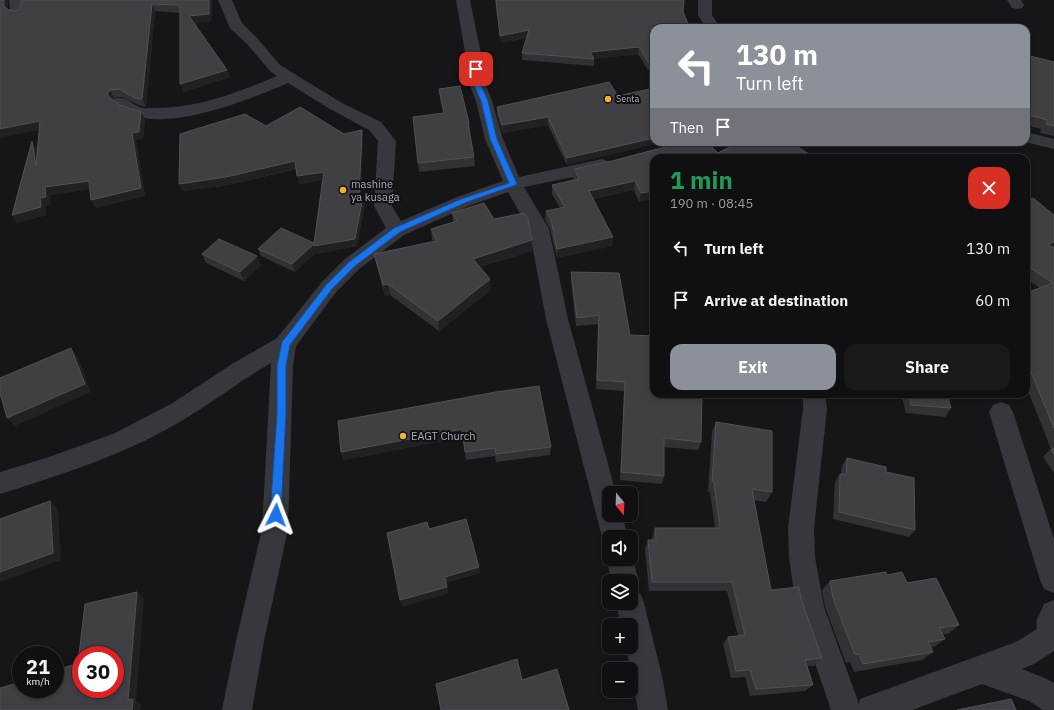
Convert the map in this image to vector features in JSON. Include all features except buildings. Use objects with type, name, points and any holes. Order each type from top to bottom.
[{"type":"street","points":[[225,0],[235,25],[252,41],[275,68],[336,106],[375,126],[387,141],[383,206],[397,230]]},
{"type":"street","points":[[705,0],[705,15],[711,24]]},
{"type":"street","points":[[466,1],[476,69],[475,78],[484,101],[494,139],[514,184],[539,229],[557,319],[612,530]]},
{"type":"street","points":[[120,102],[139,113],[175,113],[209,107],[245,95],[289,77]]},
{"type":"street","points":[[1030,138],[1054,144]]},
{"type":"street","points":[[0,483],[46,469],[121,441],[179,411],[240,370],[285,344],[329,287],[352,264],[397,230],[464,200],[514,184],[619,161]]},
{"type":"street","points":[[237,710],[250,641],[275,529],[282,413],[282,366],[285,344]]},
{"type":"street","points":[[814,398],[815,409],[801,528],[802,558],[810,607],[846,710]]},
{"type":"street","points":[[1001,412],[1054,580]]},
{"type":"street","points":[[632,610],[647,676],[653,710]]},
{"type":"street","points":[[871,710],[1024,654],[1054,628]]},
{"type":"street","points":[[980,669],[1037,689],[1054,700]]},
{"type":"place","name":"Senta","points":[[608,99]]},
{"type":"place","name":"mashine ya kusaga","points":[[343,190]]},
{"type":"place","name":"EAGT Church","points":[[403,436]]},
{"type":"route","points":[[276,515],[282,413],[282,366],[285,344],[329,287],[352,264],[397,230],[464,200],[514,184],[494,139],[484,101],[475,78],[476,69]]}]
